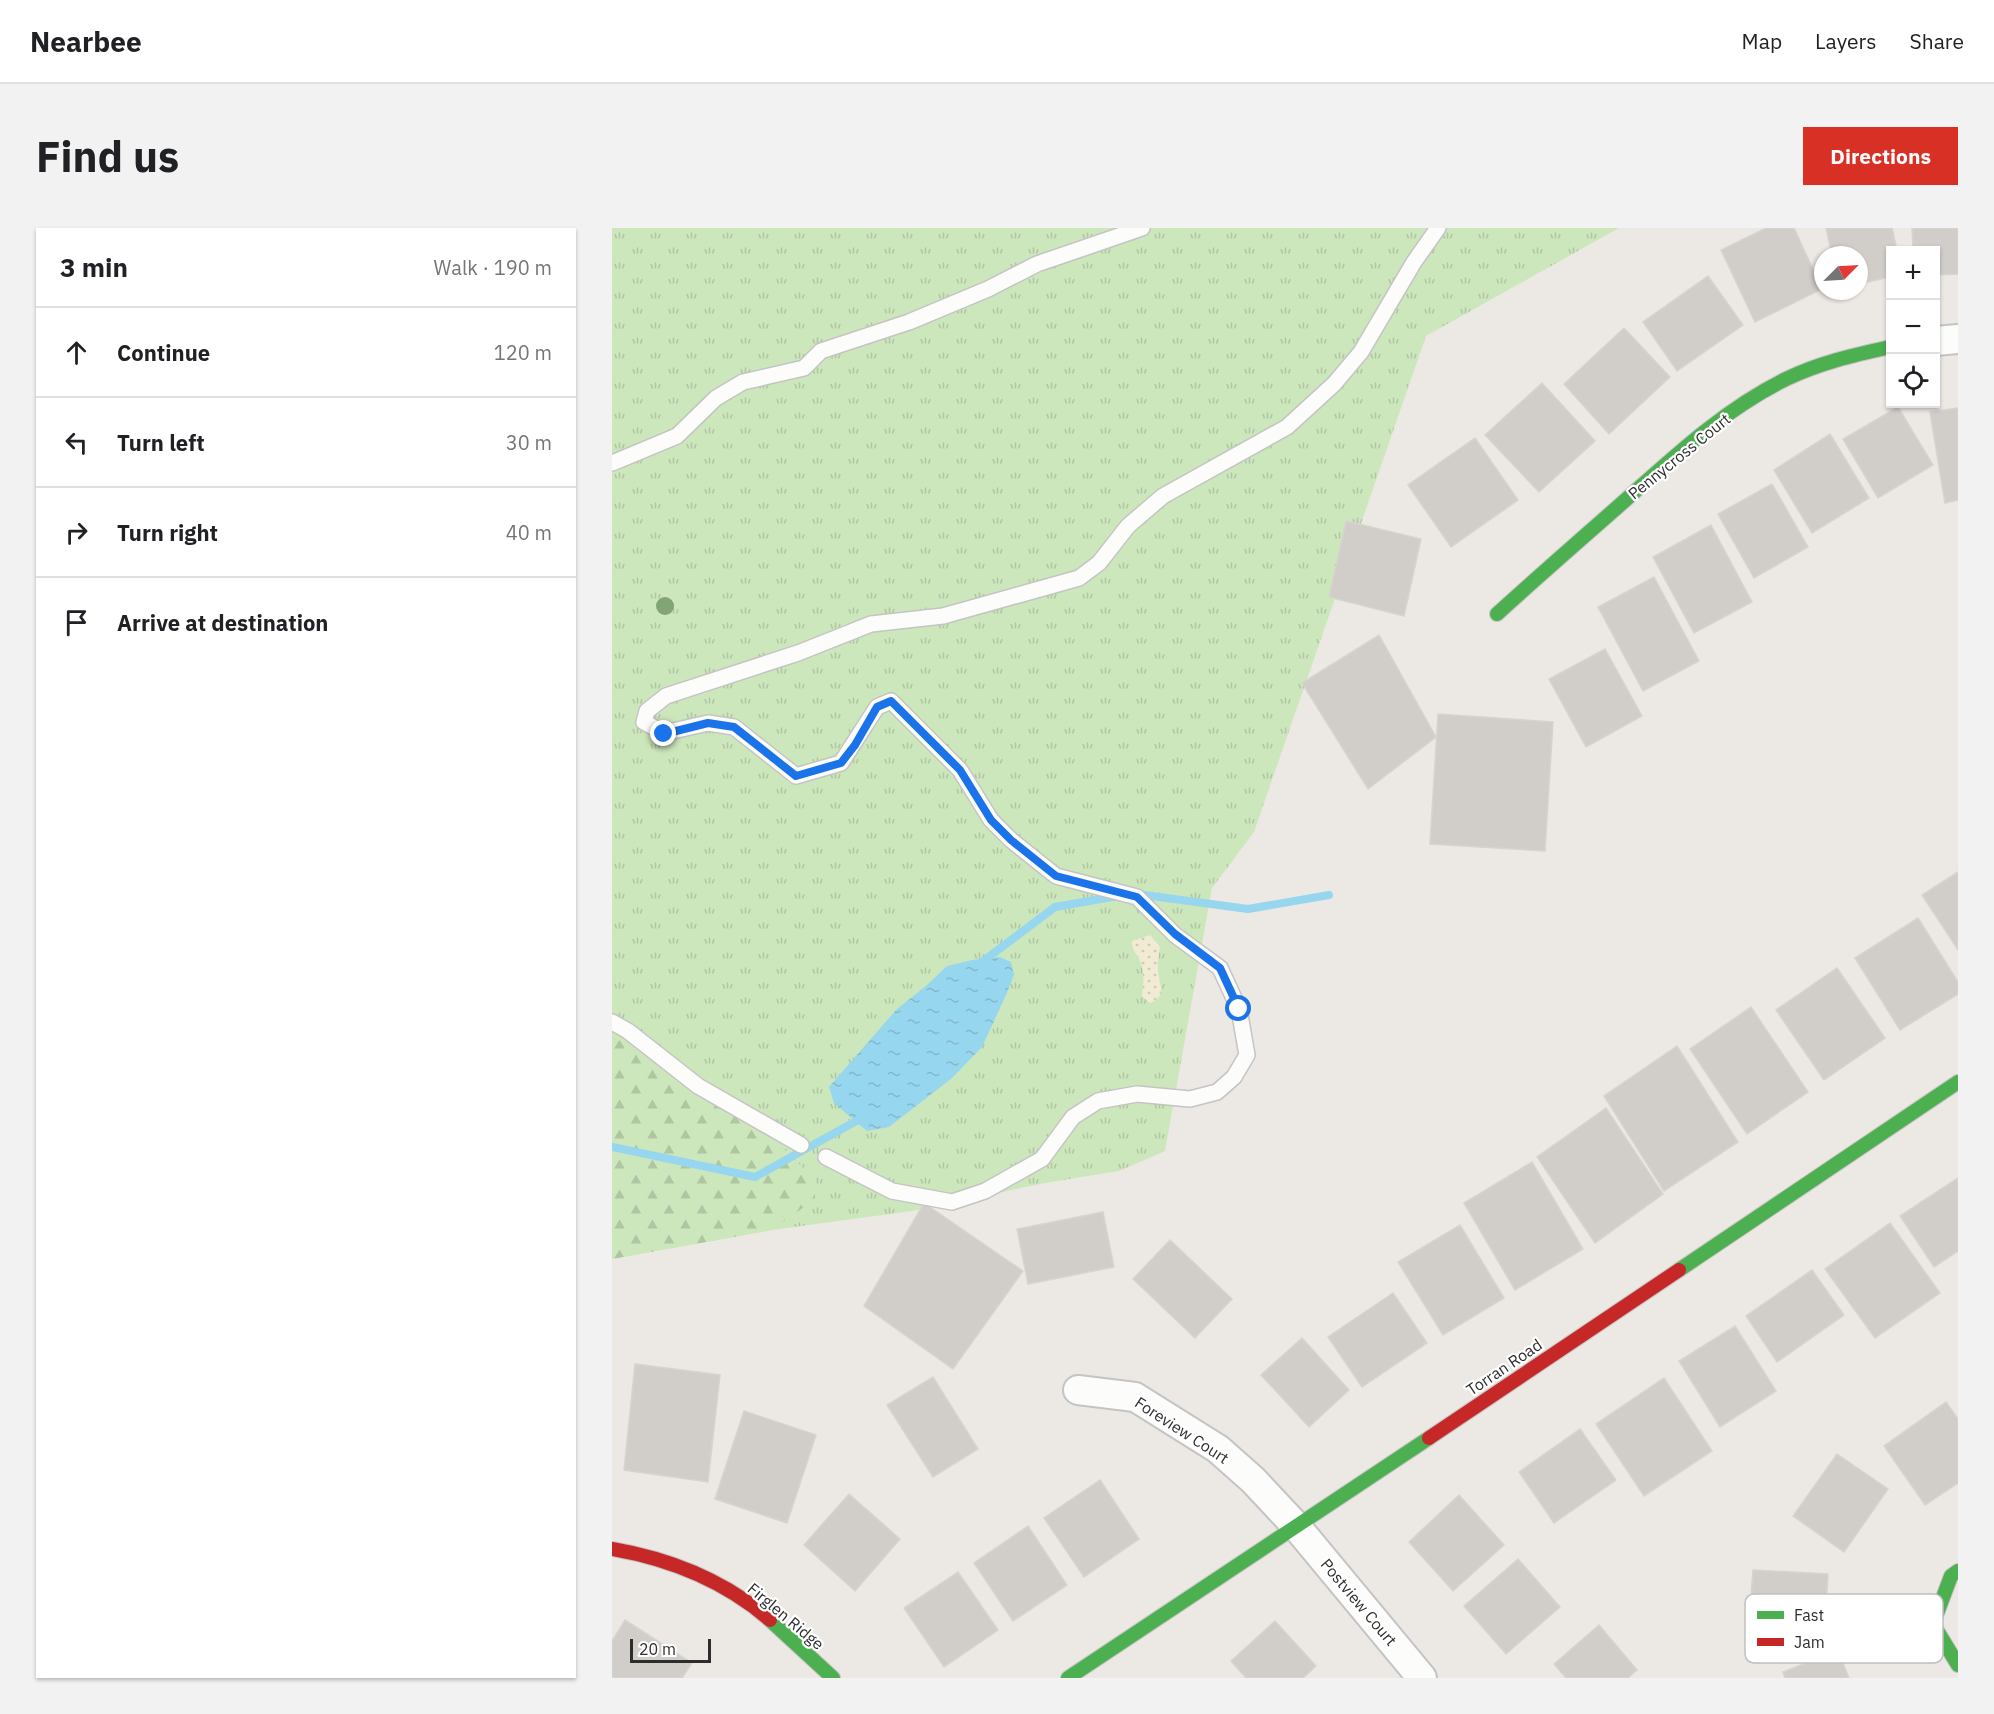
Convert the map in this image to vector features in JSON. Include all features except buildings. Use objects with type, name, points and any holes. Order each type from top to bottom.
[{"type":"street","points":[[1940,341],[1958,339]]},
{"type":"street","name":"Pennycross Court","points":[[1497,614],[1685,447],[1727,416],[1768,388],[1811,368],[1886,348]]},
{"type":"street","name":"Torran Road","points":[[1068,1678],[1958,1082]]},
{"type":"street","name":"Foreview Court","points":[[1078,1390],[1135,1397],[1180,1424],[1218,1449],[1253,1479],[1296,1526]]},
{"type":"street","name":"Postview Court","points":[[1296,1526],[1422,1678]]},
{"type":"street","name":"Firglen Ridge","points":[[612,1549],[659,1560],[688,1570],[737,1595],[766,1616],[833,1678]]},
{"type":"street","points":[[1943,1597],[1951,1576],[1958,1571]]},
{"type":"street","points":[[1943,1640],[1958,1665]]},
{"type":"lane","points":[[612,463],[677,436],[716,398],[743,382],[804,368],[821,351],[909,322],[988,289],[1037,264],[1142,228]]},
{"type":"lane","points":[[826,1157],[892,1191],[952,1202],[985,1191],[1042,1159],[1073,1117],[1098,1101],[1137,1094],[1190,1100],[1217,1092],[1234,1077],[1246,1055],[1239,1009],[1220,968],[1175,934],[1137,897],[1056,876],[1011,840],[991,820],[960,770],[891,701],[877,707],[855,745],[841,763],[796,776],[734,727],[708,723],[664,734],[644,722],[647,711],[666,696],[798,653],[871,624],[944,616],[1079,578],[1099,563],[1128,526],[1163,496],[1287,427],[1334,384],[1361,352],[1414,262],[1438,228]]},
{"type":"lane","points":[[612,1022],[628,1030],[698,1086],[801,1145]]},
{"type":"green space","points":[[612,228],[1619,228],[1426,336],[1254,832],[1212,888],[1165,1151],[1119,1171],[1045,1183],[912,1211],[772,1230],[612,1259]]},
{"type":"green space","points":[[612,1037],[723,1091],[815,1179],[815,1199],[772,1230],[612,1259]]},
{"type":"sand","points":[[1150,935],[1160,947],[1158,968],[1161,994],[1150,1003],[1142,996],[1143,972],[1132,941]]},
{"type":"water","points":[[1000,957],[1011,962],[1014,975],[982,1047],[952,1078],[889,1127],[867,1131],[834,1103],[829,1087],[896,1010],[947,966]]},
{"type":"waterway","points":[[1137,894],[1248,909],[1329,895]]},
{"type":"waterway","points":[[978,965],[1055,907],[1118,896]]},
{"type":"waterway","points":[[612,1147],[755,1177],[860,1119],[863,1115]]},
{"type":"traffic: fast","points":[[1497,614],[1685,448],[1743,403],[1811,368],[1886,348]]},
{"type":"traffic: fast","points":[[1679,1270],[1958,1082]]},
{"type":"traffic: fast","points":[[1068,1678],[1429,1438]]},
{"type":"traffic: fast","points":[[1943,1597],[1951,1576],[1958,1571]]},
{"type":"traffic: fast","points":[[770,1620],[833,1678]]},
{"type":"traffic: fast","points":[[1943,1640],[1958,1665]]},
{"type":"traffic: jam","points":[[1429,1438],[1679,1270]]},
{"type":"traffic: jam","points":[[612,1549],[655,1559],[696,1574],[734,1594],[770,1620]]},
{"type":"route","points":[[664,734],[708,723],[734,727],[796,776],[841,763],[855,745],[877,707],[891,701],[960,770],[991,820],[1011,840],[1056,876],[1137,897],[1175,934],[1220,968],[1239,1009]]}]
